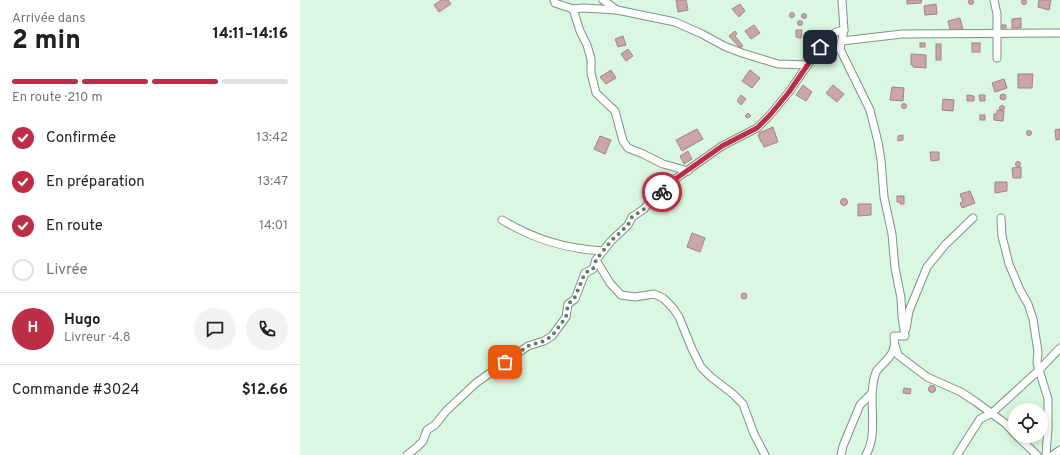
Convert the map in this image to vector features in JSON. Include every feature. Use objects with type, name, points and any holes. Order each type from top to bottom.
[{"type":"street","points":[[554,0],[555,3],[573,9],[583,8],[617,10],[675,22],[724,46],[742,53],[778,64],[808,65]]},
{"type":"street","points":[[603,0],[617,10]]},
{"type":"street","points":[[842,0],[844,30],[840,49],[870,110],[878,142],[882,167],[884,197],[892,234],[895,268],[901,298],[905,336]]},
{"type":"street","points":[[994,0],[997,33],[997,58]]},
{"type":"street","points":[[573,9],[591,59],[590,73],[596,93],[615,111],[623,141],[628,148],[664,164],[688,171]]},
{"type":"street","points":[[407,455],[423,441],[427,430],[435,425],[446,411],[476,383],[528,346],[544,341],[552,336],[566,317],[568,304],[574,299],[585,273],[593,269],[596,260],[611,241],[628,225],[632,217],[644,209],[653,197],[658,196],[671,182],[722,146],[757,128],[784,98],[820,47],[836,32],[844,30]]},
{"type":"street","points":[[842,41],[902,34],[1060,33]]},
{"type":"street","points":[[905,336],[910,311],[926,267],[945,245],[973,218]]},
{"type":"street","points":[[1001,218],[1002,236],[1009,264],[1020,290],[1028,304],[1033,319],[1038,352],[1037,362],[1048,399],[1046,455]]},
{"type":"street","points":[[502,220],[518,230],[550,243],[583,250],[603,251]]},
{"type":"street","points":[[596,260],[610,283],[621,295],[635,297],[654,294],[663,298],[673,308],[679,317],[701,367],[733,394],[742,404],[754,434],[765,455]]},
{"type":"street","points":[[905,336],[894,336],[898,355],[927,376],[961,392],[992,413],[1008,426]]},
{"type":"street","points":[[866,455],[869,449],[872,430],[873,415],[871,394],[876,371],[891,356],[895,345]]},
{"type":"street","points":[[957,455],[980,419],[992,413],[1039,370],[1060,348]]},
{"type":"street","points":[[841,455],[843,446],[860,406],[871,394]]},
{"type":"street","points":[[1025,443],[1038,455]]},
{"type":"street","points":[[1053,455],[1060,450]]},
{"type":"building","points":[[971,-1],[974,2],[971,5],[968,2]]},
{"type":"building","points":[[1024,-1],[1027,2],[1024,5],[1021,2]]},
{"type":"building","points":[[441,0],[448,0],[451,4],[439,12],[434,5]]},
{"type":"building","points":[[676,0],[686,0],[688,10],[678,12]]},
{"type":"building","points":[[907,0],[922,0],[921,3],[907,4]]},
{"type":"building","points":[[1039,0],[1051,0],[1049,10],[1038,7]]},
{"type":"building","points":[[740,4],[745,11],[739,17],[732,9]]},
{"type":"building","points":[[936,4],[937,14],[925,15],[924,6]]},
{"type":"building","points":[[792,12],[795,15],[792,18],[789,15]]},
{"type":"building","points":[[802,14],[806,14],[806,18],[802,18]]},
{"type":"building","points":[[960,18],[963,30],[951,33],[948,21]]},
{"type":"building","points":[[1021,18],[1021,28],[1012,28],[1012,19]]},
{"type":"building","points":[[800,20],[803,23],[800,26],[797,23]]},
{"type":"building","points":[[754,25],[760,33],[751,39],[745,31]]},
{"type":"building","points":[[1000,25],[1006,25],[1006,28],[1000,28]]},
{"type":"building","points":[[796,30],[802,30],[801,38],[796,37]]},
{"type":"building","points":[[735,31],[737,34],[735,36],[743,46],[740,48],[729,36]]},
{"type":"building","points":[[623,36],[626,45],[618,47],[615,39]]},
{"type":"building","points":[[920,43],[925,43],[925,47],[920,47]]},
{"type":"building","points":[[972,43],[980,43],[980,52],[972,52]]},
{"type":"building","points":[[936,44],[941,44],[941,60],[936,60]]},
{"type":"building","points":[[628,49],[633,56],[626,61],[621,54]]},
{"type":"building","points":[[911,54],[926,55],[926,68],[913,67],[913,65],[911,65]]},
{"type":"building","points":[[611,70],[616,78],[606,84],[600,77]]},
{"type":"building","points":[[750,70],[760,78],[752,88],[742,81]]},
{"type":"building","points":[[1018,74],[1033,74],[1032,88],[1018,88]]},
{"type":"building","points":[[1004,79],[1007,88],[995,92],[992,83]]},
{"type":"building","points":[[803,85],[812,92],[806,101],[796,95]]},
{"type":"building","points":[[833,85],[844,94],[837,102],[826,93]]},
{"type":"building","points":[[892,87],[904,88],[903,101],[890,100]]},
{"type":"building","points":[[1003,94],[1006,97],[1003,100],[1000,97]]},
{"type":"building","points":[[741,95],[746,99],[741,105],[737,101]]},
{"type":"building","points":[[967,95],[974,96],[974,101],[967,101]]},
{"type":"building","points":[[979,95],[985,95],[985,101],[980,101]]},
{"type":"building","points":[[943,99],[954,100],[953,111],[942,110]]},
{"type":"building","points":[[904,103],[907,106],[904,109],[901,106]]},
{"type":"building","points":[[1000,106],[1004,106],[1004,110],[1000,110]]},
{"type":"building","points":[[997,110],[1004,111],[1003,121],[994,120],[994,114],[997,114]]},
{"type":"building","points":[[748,113],[751,116],[747,118],[745,116]]},
{"type":"building","points":[[980,115],[985,115],[985,120],[980,120]]},
{"type":"building","points":[[773,127],[778,142],[764,147],[758,135],[760,135],[759,133]]},
{"type":"building","points":[[697,129],[703,139],[682,151],[676,140]]},
{"type":"building","points":[[1060,129],[1060,139],[1056,140],[1055,130]]},
{"type":"building","points":[[1027,131],[1031,131],[1031,135],[1027,135]]},
{"type":"building","points":[[903,135],[903,140],[898,141],[898,136]]},
{"type":"building","points":[[600,136],[611,140],[605,154],[594,149]]},
{"type":"building","points":[[688,151],[692,159],[684,164],[680,156]]},
{"type":"building","points":[[930,152],[939,152],[939,160],[931,161]]},
{"type":"building","points":[[1018,161],[1021,164],[1018,167],[1015,164]]},
{"type":"building","points":[[1021,167],[1021,178],[1013,178],[1012,168]]},
{"type":"building","points":[[995,182],[1007,182],[1007,191],[995,193]]},
{"type":"building","points":[[970,191],[975,203],[962,208],[960,203],[963,202],[960,194]]},
{"type":"building","points":[[897,196],[904,196],[904,204],[897,202]]},
{"type":"building","points":[[844,198],[847,199],[847,205],[844,206],[841,205],[840,202],[841,199]]},
{"type":"building","points":[[858,204],[871,204],[871,215],[858,216]]},
{"type":"building","points":[[692,233],[705,238],[700,252],[687,247]]},
{"type":"building","points":[[744,293],[747,296],[744,299],[741,296]]},
{"type":"building","points":[[932,386],[935,389],[932,392],[929,389]]},
{"type":"building","points":[[904,388],[911,389],[910,394],[903,393]]},
{"type":"way so far","points":[[505,362],[528,346],[544,341],[552,336],[566,317],[568,304],[574,299],[585,273],[593,269],[596,260],[611,241],[628,225],[632,217],[644,209],[653,197],[658,196],[662,192]]},
{"type":"route","points":[[662,192],[671,182],[722,146],[757,128],[789,92],[820,47]]}]
